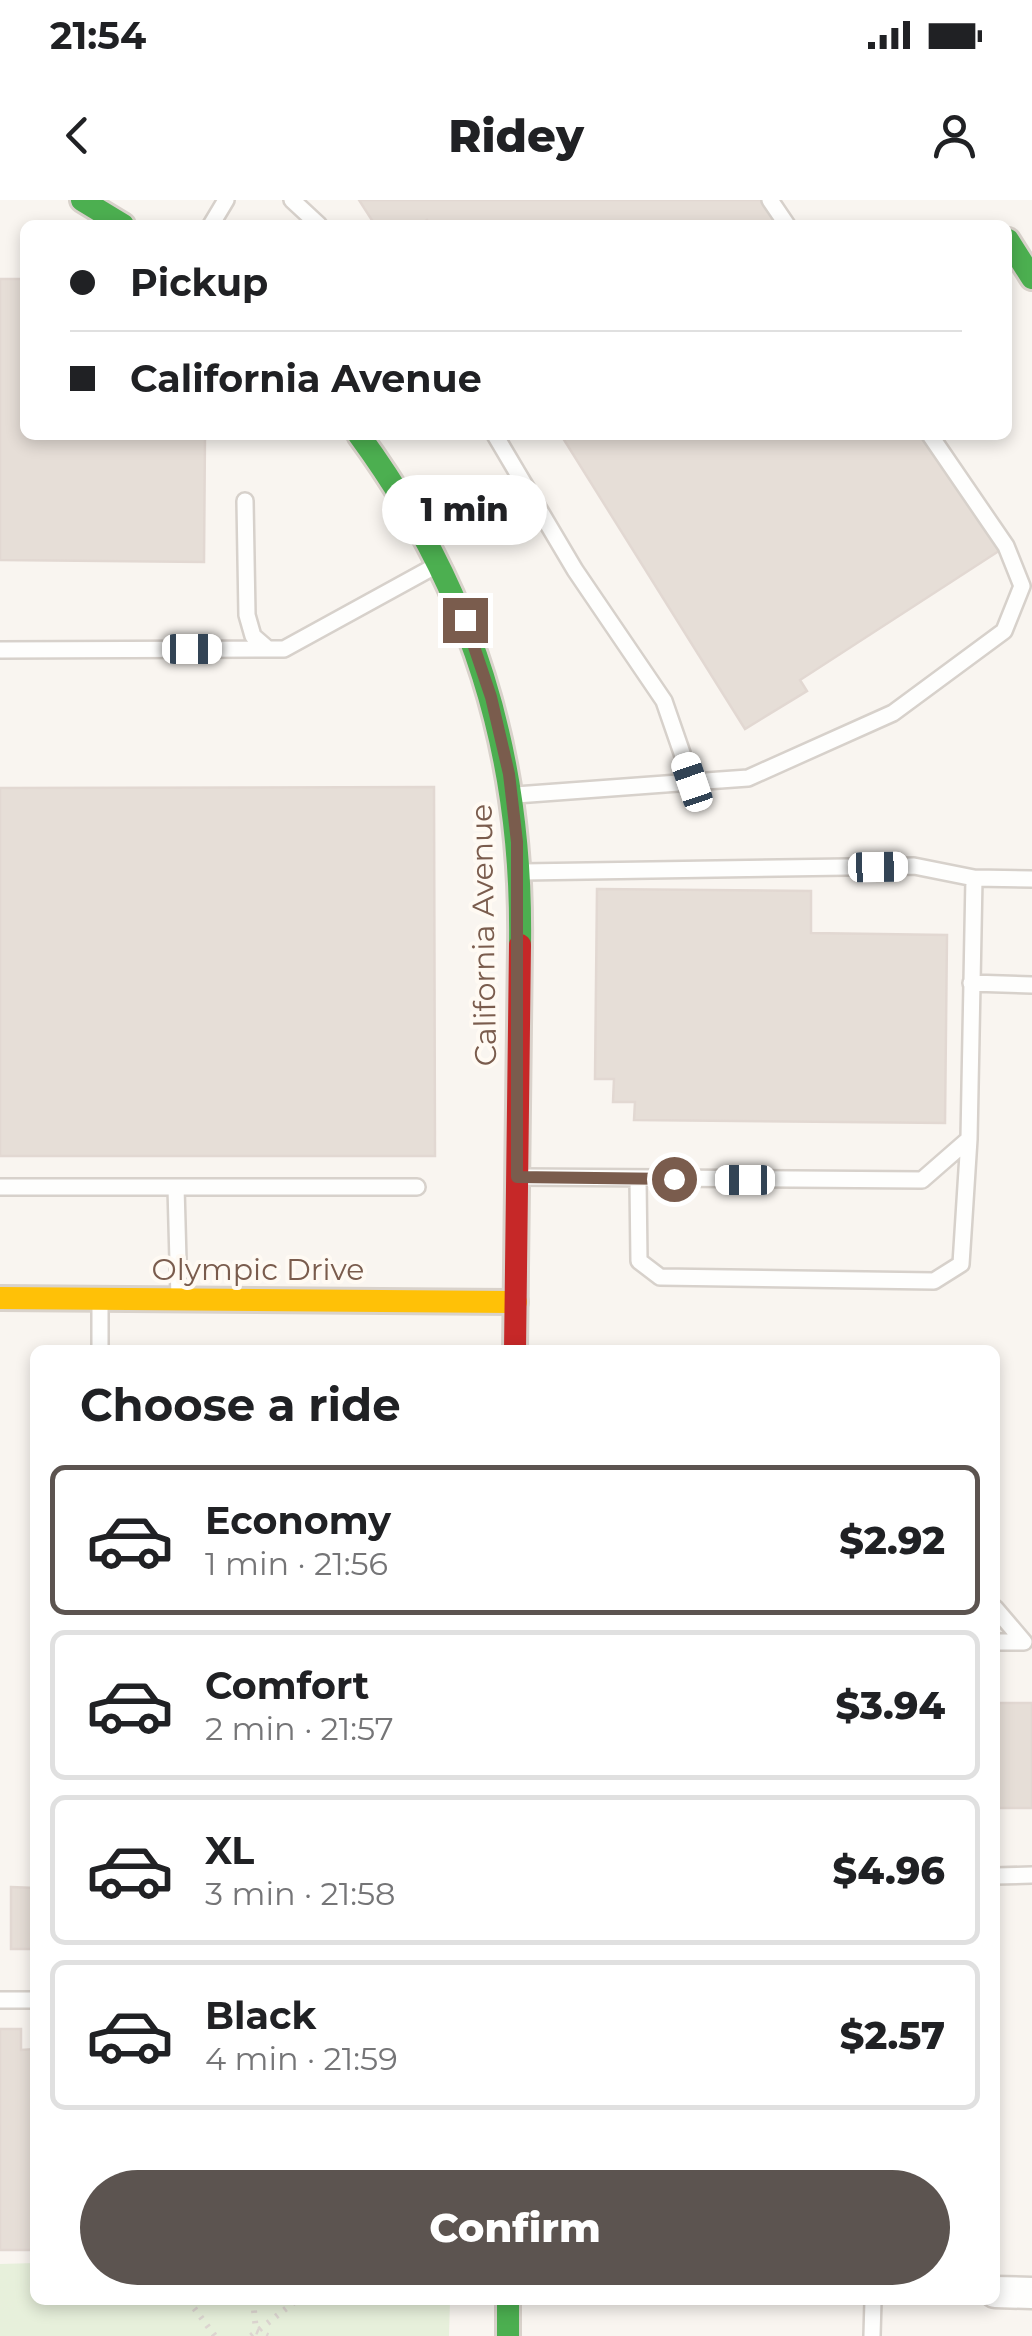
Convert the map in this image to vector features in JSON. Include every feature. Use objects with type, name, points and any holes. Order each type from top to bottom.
[{"type":"main road","points":[[82,200],[116,220]]},
{"type":"main road","points":[[1012,246],[1032,278]]},
{"type":"main road","name":"California Avenue","points":[[362,440],[428,537],[465,620],[491,697],[512,796],[519,872],[516,1345]]},
{"type":"main road","name":"Olympic Drive","points":[[0,1298],[516,1302]]},
{"type":"main road","points":[[508,2305],[508,2336]]},
{"type":"street","points":[[1000,2292],[1032,2292]]},
{"type":"lane","points":[[292,200],[314,220]]},
{"type":"lane","points":[[498,440],[575,570],[664,701],[692,782]]},
{"type":"lane","points":[[512,796],[748,778],[892,714],[1004,631],[1022,586],[1006,546],[933,440]]},
{"type":"lane","points":[[245,501],[247,615],[254,636],[268,649]]},
{"type":"lane","points":[[0,650],[284,649],[440,563]]},
{"type":"lane","points":[[519,872],[914,866],[974,878],[1032,879]]},
{"type":"lane","points":[[638,1179],[638,1261],[660,1277],[934,1281],[961,1264],[974,878]]},
{"type":"lane","points":[[971,983],[1032,984]]},
{"type":"lane","points":[[517,1177],[922,1180],[968,1138]]},
{"type":"lane","points":[[0,1187],[416,1188]]},
{"type":"lane","points":[[176,1187],[179,1300]]},
{"type":"lane","points":[[100,1299],[100,1345]]},
{"type":"lane","points":[[1000,1614],[1024,1642],[1000,1642]]},
{"type":"lane","points":[[1000,1876],[1032,1875]]},
{"type":"lane","points":[[0,2000],[30,2000]]},
{"type":"lane","points":[[872,2336],[873,2305]]},
{"type":"path","points":[[192,2305],[215,2336]]},
{"type":"path","points":[[253,2305],[254,2333]]},
{"type":"path","points":[[254,2333],[291,2305]]},
{"type":"path","points":[[254,2333],[268,2336]]},
{"type":"green space","points":[[30,2263],[30,2305],[450,2305],[449,2336],[0,2336],[0,2264]]},
{"type":"building","points":[[359,200],[764,200],[778,220],[427,220],[372,220]]},
{"type":"building","points":[[0,279],[20,279],[20,440],[205,440],[204,562],[0,560]]},
{"type":"building","points":[[564,440],[927,440],[1002,549],[800,680],[807,691],[745,729]]},
{"type":"building","points":[[434,787],[435,1156],[0,1156],[0,788]]},
{"type":"building","points":[[597,889],[811,891],[811,933],[947,935],[945,1123],[634,1120],[635,1102],[613,1102],[614,1079],[595,1079]]},
{"type":"building","points":[[1000,1703],[1032,1703],[1032,1808],[1000,1808]]},
{"type":"building","points":[[11,1887],[30,1888],[30,1949],[11,1949]]},
{"type":"building","points":[[0,2029],[21,2029],[21,2050],[30,2049],[30,2250],[0,2250]]},
{"type":"traffic: fast","points":[[82,200],[115,220]]},
{"type":"traffic: fast","points":[[1012,246],[1032,278]]},
{"type":"traffic: fast","points":[[362,440],[432,553],[483,676],[512,806],[519,875],[520,945]]},
{"type":"traffic: fast","points":[[508,2305],[508,2336]]},
{"type":"traffic: slow","points":[[0,1298],[516,1302]]},
{"type":"traffic: jam","points":[[515,1345],[520,945]]},
{"type":"route","points":[[465,620],[491,697],[509,774],[517,842],[517,1177],[674,1179]]}]
